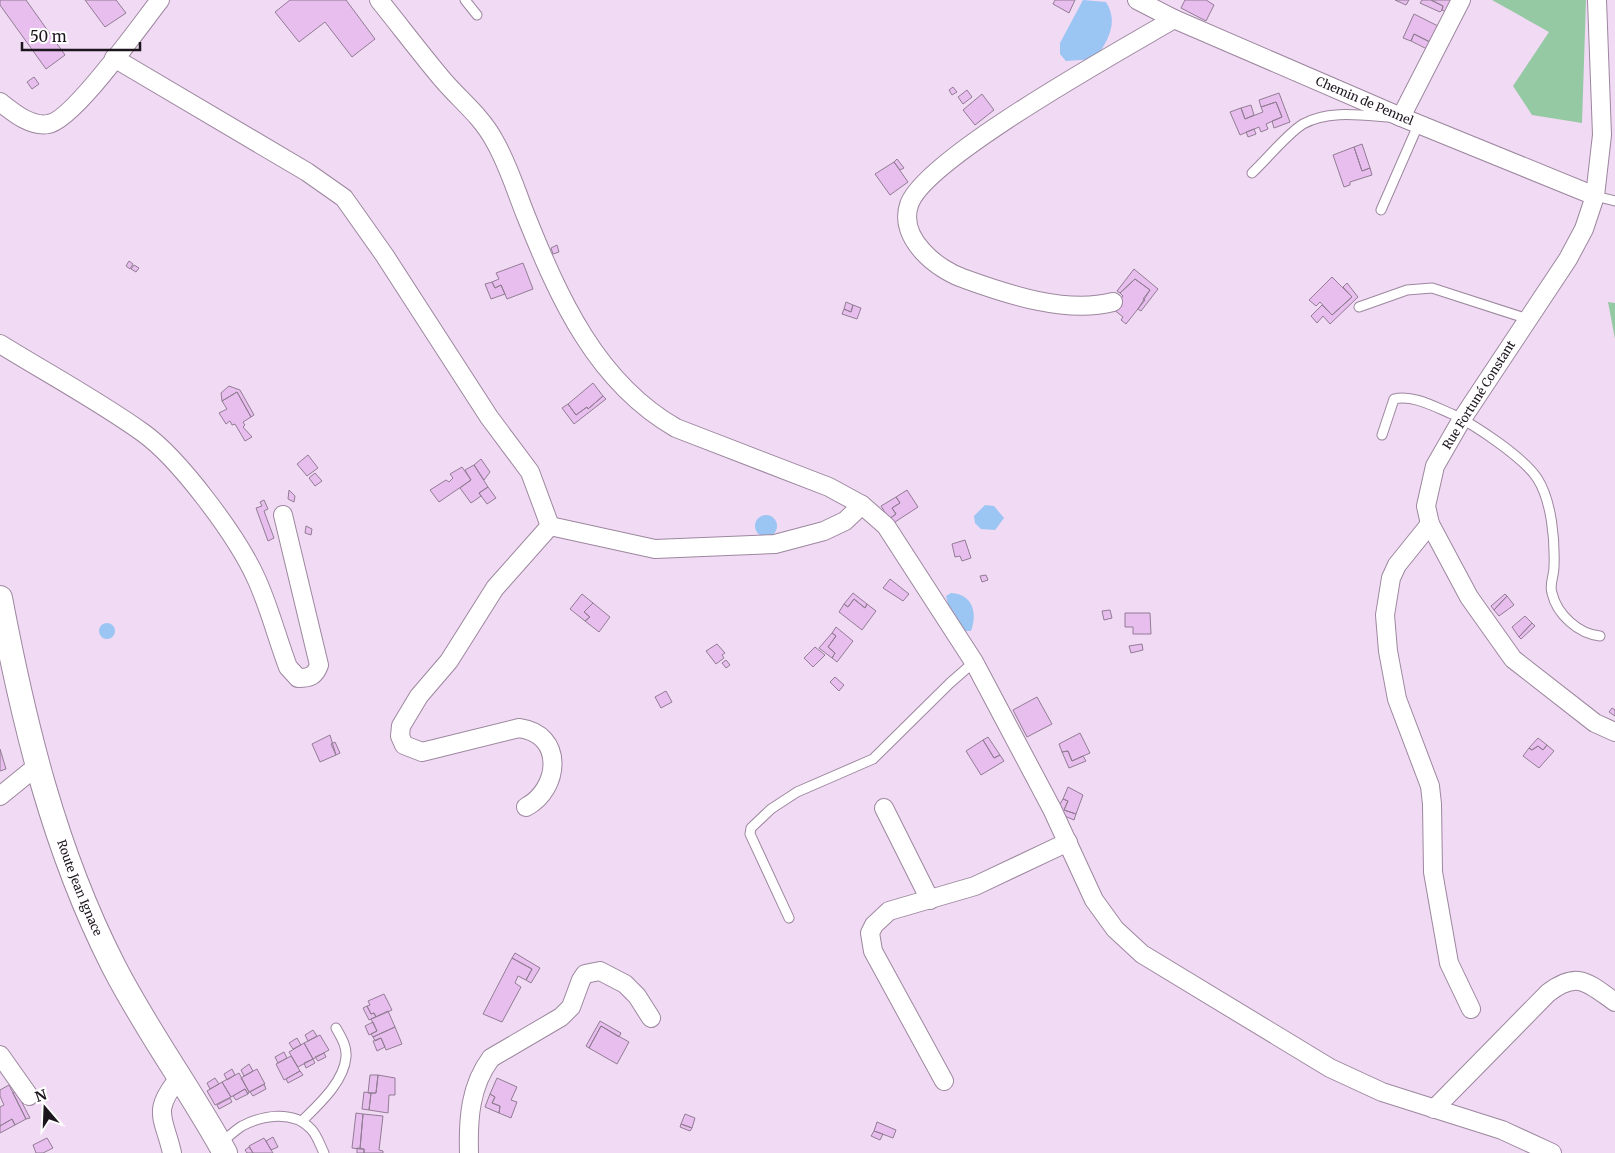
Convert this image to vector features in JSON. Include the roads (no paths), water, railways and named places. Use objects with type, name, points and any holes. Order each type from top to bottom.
[{"type":"street","points":[[0,102],[18,116],[36,123],[47,125],[59,121],[81,99],[160,0]]},
{"type":"street","points":[[379,0],[444,81],[488,129],[501,154],[564,303],[603,365],[621,384],[654,415],[676,428],[804,476],[845,494],[873,514],[890,532],[974,662],[1043,790],[1094,900],[1115,929],[1142,954],[1330,1068],[1382,1092],[1502,1130],[1546,1152]]},
{"type":"street","name":"Chemin de Pennel","points":[[1137,0],[1174,19],[1410,120],[1595,196]]},
{"type":"street","points":[[1410,120],[1461,0]]},
{"type":"street","name":"Rue Fortuné Constant","points":[[1597,0],[1602,135],[1595,196],[1584,229],[1568,259],[1462,419],[1435,466],[1426,506],[1430,524],[1469,597],[1513,659],[1595,723],[1615,732]]},
{"type":"street","points":[[1113,302],[1084,307],[1012,296],[951,274],[930,259],[918,244],[907,224],[909,204],[918,189],[940,167],[979,138],[1174,19]]},
{"type":"street","points":[[114,58],[307,172],[344,198],[385,256],[489,417],[530,472],[550,526]]},
{"type":"street","points":[[0,344],[143,433],[170,459],[195,487],[240,549],[256,578],[288,667],[298,678],[308,678],[316,674],[319,665],[282,515]]},
{"type":"street","points":[[550,526],[655,549],[775,544],[824,532],[845,521],[862,505]]},
{"type":"street","points":[[1430,524],[1397,565],[1391,578],[1385,615],[1388,651],[1397,699],[1430,786],[1432,804],[1432,872],[1450,963],[1471,1009]]},
{"type":"street","points":[[526,808],[542,794],[553,772],[554,759],[544,741],[529,730],[519,728],[422,752],[404,745],[400,736],[401,726],[419,696],[449,661],[495,588],[550,526]]},
{"type":"street","name":"Route Jean Ignace","points":[[0,598],[36,766],[57,832],[91,919],[127,992],[222,1148]]},
{"type":"street","points":[[0,796],[36,766]]},
{"type":"street","points":[[884,808],[930,900]]},
{"type":"street","points":[[944,1081],[873,951],[870,940],[874,925],[889,911],[987,881],[1068,842]]},
{"type":"street","points":[[469,1153],[470,1107],[484,1068],[491,1058],[561,1017],[570,1007],[585,974],[600,971],[625,984],[637,996],[651,1018]]},
{"type":"street","points":[[1434,1108],[1548,993],[1562,982],[1572,979],[1587,982],[1615,1002]]},
{"type":"street","points":[[0,1055],[29,1096]]},
{"type":"street","points":[[172,1153],[161,1120],[165,1095],[179,1078]]},
{"type":"lane","points":[[465,0],[477,15]]},
{"type":"lane","points":[[1252,173],[1302,124],[1321,117],[1342,115],[1410,120],[1381,210]]},
{"type":"lane","points":[[1595,196],[1615,201]]},
{"type":"lane","points":[[1359,307],[1407,290],[1432,288],[1528,319]]},
{"type":"lane","points":[[1382,435],[1394,399],[1403,397],[1433,406],[1462,419],[1502,445],[1536,478],[1547,505],[1554,540],[1552,595],[1574,626],[1587,634],[1600,636]]},
{"type":"lane","points":[[789,918],[750,834],[751,828],[770,809],[797,792],[872,760],[950,682],[974,662]]},
{"type":"lane","points":[[302,1121],[323,1099],[338,1077],[346,1058],[344,1043],[336,1028]]},
{"type":"lane","points":[[222,1148],[242,1126],[268,1117],[290,1116],[302,1121],[313,1130],[324,1153]]},
{"type":"water","points":[[1083,0],[1106,2],[1110,9],[1112,24],[1108,38],[1095,59],[1066,61],[1060,54],[1060,43]]},
{"type":"water","points":[[985,505],[994,506],[1004,518],[995,530],[981,529],[975,523],[974,516]]},
{"type":"water","points":[[766,515],[774,518],[777,526],[774,534],[766,537],[758,534],[755,526],[758,518]]},
{"type":"water","points":[[951,593],[964,597],[972,605],[974,617],[971,631],[963,631],[950,613],[946,596]]},
{"type":"water","points":[[107,623],[113,625],[115,631],[113,637],[107,639],[101,637],[99,631],[101,625]]}]
